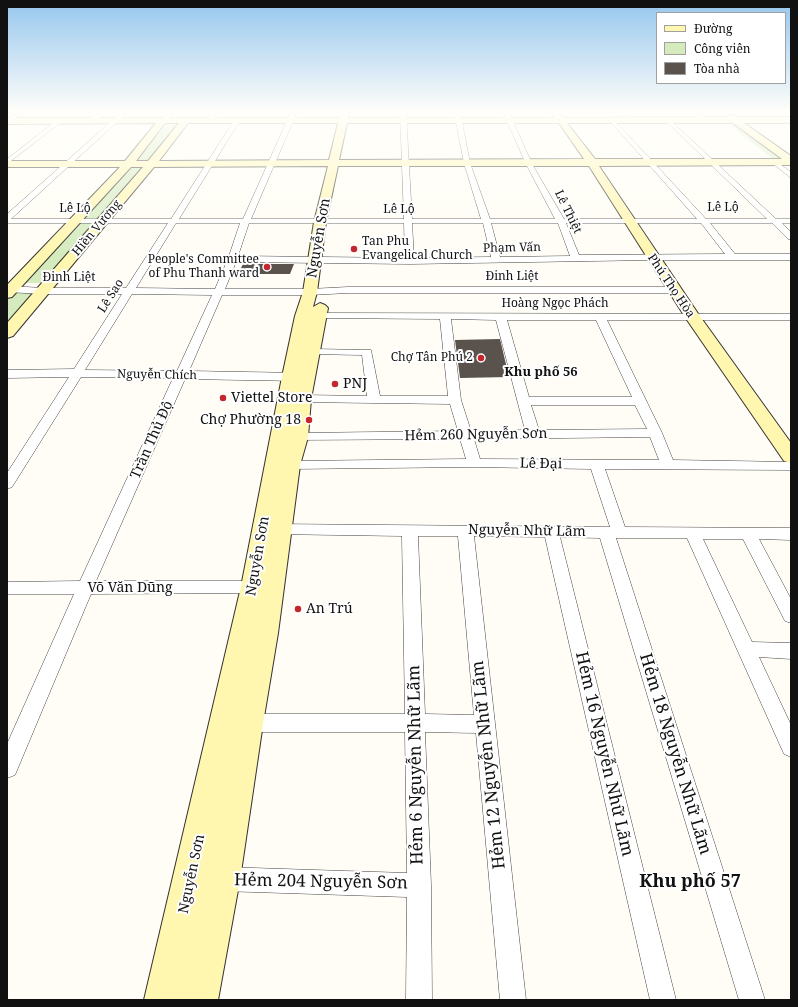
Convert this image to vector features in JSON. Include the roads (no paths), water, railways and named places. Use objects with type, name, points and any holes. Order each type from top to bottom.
[{"type":"street","points":[[7,218],[71,159]]},
{"type":"street","name":"Hiền Vương","points":[[10,288],[132,159]]},
{"type":"street","name":"Hiền Vương","points":[[7,333],[155,159]]},
{"type":"street","name":"Lê Sao","points":[[7,484],[173,221],[214,159]]},
{"type":"street","name":"Trần Thủ Độ","points":[[7,768],[85,588],[233,258],[245,222],[274,159]]},
{"type":"street","name":"Nguyễn Sơn","points":[[198,1000],[222,880],[248,723],[266,633],[271,529],[300,384],[312,352],[318,316],[317,288],[321,259],[327,222],[341,159]]},
{"type":"street","points":[[406,159],[407,222],[410,261]]},
{"type":"street","points":[[466,159],[486,220],[496,260]]},
{"type":"street","name":"Lê Thiệt","points":[[527,159],[561,221],[576,259]]},
{"type":"street","name":"Phú Thọ Hòa","points":[[589,159],[652,257],[791,457]]},
{"type":"street","points":[[647,159],[703,220],[734,258]]},
{"type":"street","points":[[710,159],[791,237]]},
{"type":"street","points":[[770,159],[791,176]]},
{"type":"street","points":[[7,163],[529,164],[791,162]]},
{"type":"street","name":"Lê Lộ","points":[[7,221],[407,222],[486,220],[791,220]]},
{"type":"street","name":"Phạm Vấn","points":[[233,258],[410,261],[652,257],[791,257]]},
{"type":"street","name":"Đinh Liệt","points":[[10,288],[220,287],[317,288],[348,290],[675,290]]},
{"type":"street","name":"Nguyễn Sơn","points":[[164,1000],[253,587],[298,437],[303,316],[317,288]]},
{"type":"street","name":"Hoàng Ngọc Phách","points":[[318,316],[790,318]]},
{"type":"street","points":[[445,316],[455,400],[474,463]]},
{"type":"street","points":[[501,317],[533,434]]},
{"type":"street","points":[[600,317],[655,433],[668,465]]},
{"type":"street","points":[[312,352],[367,352],[374,400]]},
{"type":"street","name":"Nguyễn Chích","points":[[7,374],[77,373],[181,375],[300,384],[374,400],[455,400]]},
{"type":"street","points":[[525,401],[639,401]]},
{"type":"street","name":"Hẻm 260 Nguyễn Sơn","points":[[298,437],[655,433]]},
{"type":"street","name":"Lê Đại","points":[[290,465],[474,463],[791,466]]},
{"type":"street","name":"Hẻm 18 Nguyễn Nhữ Lãm","points":[[597,464],[612,532],[752,1000]]},
{"type":"street","name":"Nguyễn Nhữ Lãm","points":[[271,529],[791,534]]},
{"type":"street","name":"Hẻm 6 Nguyễn Nhữ Lãm","points":[[410,530],[419,885],[419,1000]]},
{"type":"street","name":"Hẻm 12 Nguyễn Nhữ Lãm","points":[[465,530],[512,1000]]},
{"type":"street","name":"Hẻm 16 Nguyễn Nhữ Lãm","points":[[551,531],[663,1000]]},
{"type":"street","points":[[692,533],[746,649],[784,717],[791,747]]},
{"type":"street","points":[[748,533],[791,616]]},
{"type":"street","name":"Võ Văn Dũng","points":[[7,588],[253,587]]},
{"type":"street","points":[[746,649],[791,651]]},
{"type":"street","points":[[248,723],[321,722],[485,724]]},
{"type":"street","name":"Hẻm 204 Nguyễn Sơn","points":[[222,880],[419,885]]},
{"type":"place","name":"Tan Phu Evangelical Church","points":[[354,249]]},
{"type":"place","name":"People's Committee of Phu Thanh ward","points":[[267,267]]},
{"type":"place","name":"Chợ Tân Phú 2","points":[[481,358]]},
{"type":"place","name":"PNJ","points":[[335,384]]},
{"type":"place","name":"Viettel Store","points":[[223,398]]},
{"type":"place","name":"Chợ Phường 18","points":[[309,420]]},
{"type":"place","name":"An Trú","points":[[298,609]]},
{"type":"district","name":"Khu phố 56","points":[[541,372]]},
{"type":"district","name":"Khu phố 57","points":[[690,882]]}]
